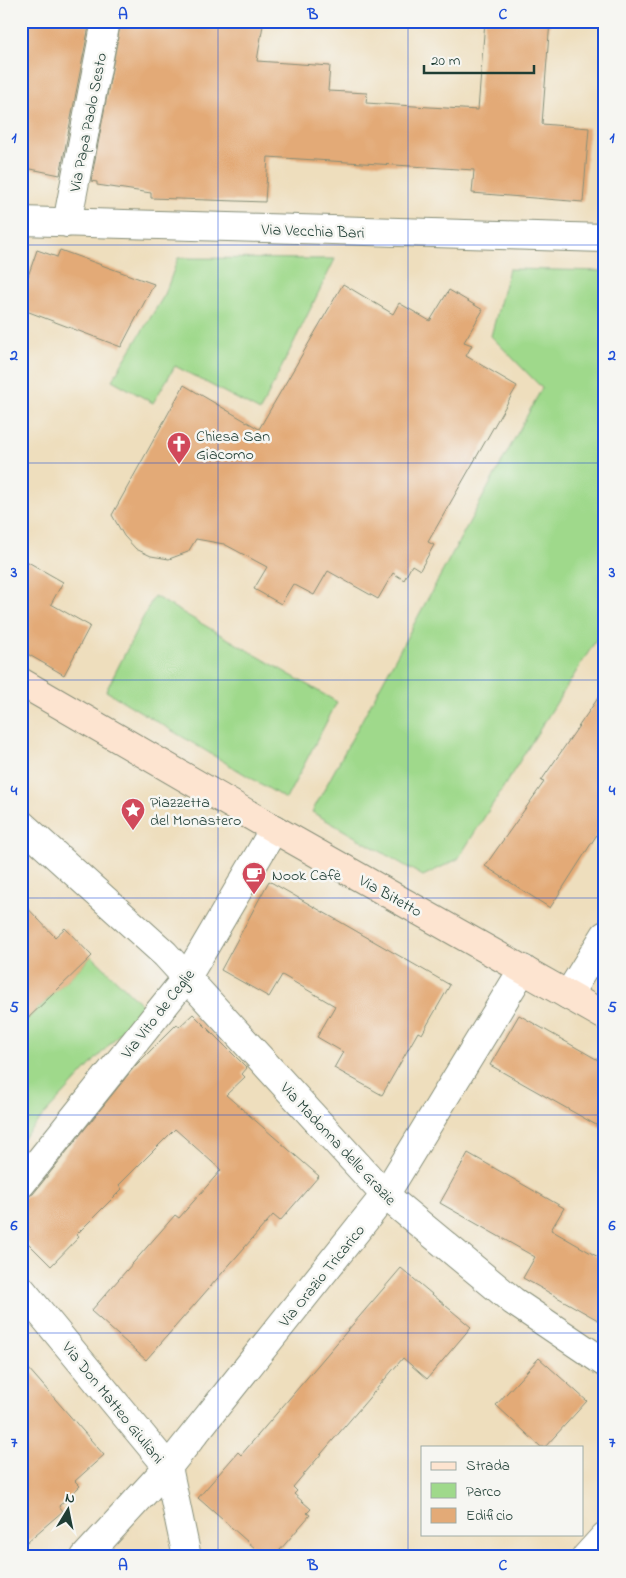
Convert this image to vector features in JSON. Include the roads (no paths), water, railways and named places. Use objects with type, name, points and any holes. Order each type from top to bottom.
[{"type":"street","name":"Via Papa Paolo Sesto","points":[[67,223],[106,21]]},
{"type":"street","name":"Via Vecchia Bari","points":[[21,221],[605,238]]},
{"type":"street","name":"Via Bitetto","points":[[21,682],[274,829],[605,1016]]},
{"type":"street","name":"Via Madonna delle Grazie","points":[[21,824],[165,954],[385,1195],[513,1301],[605,1363]]},
{"type":"street","name":"Via Vito de Ceglie","points":[[21,1184],[187,977],[274,829]]},
{"type":"street","points":[[568,995],[605,936]]},
{"type":"street","name":"Via Orazio Tricarico","points":[[85,1557],[168,1467],[385,1195],[523,969]]},
{"type":"street","name":"Via Don Matteo Giuliani","points":[[21,1289],[168,1467],[187,1557]]},
{"type":"street","points":[[586,1557],[605,1536]]},
{"type":"place","name":"Chiesa San Giacomo","points":[[179,465]]},
{"type":"place","name":"Piazzetta del Monastero","points":[[133,831]]},
{"type":"place","name":"Nook Cafè","points":[[254,895]]}]
